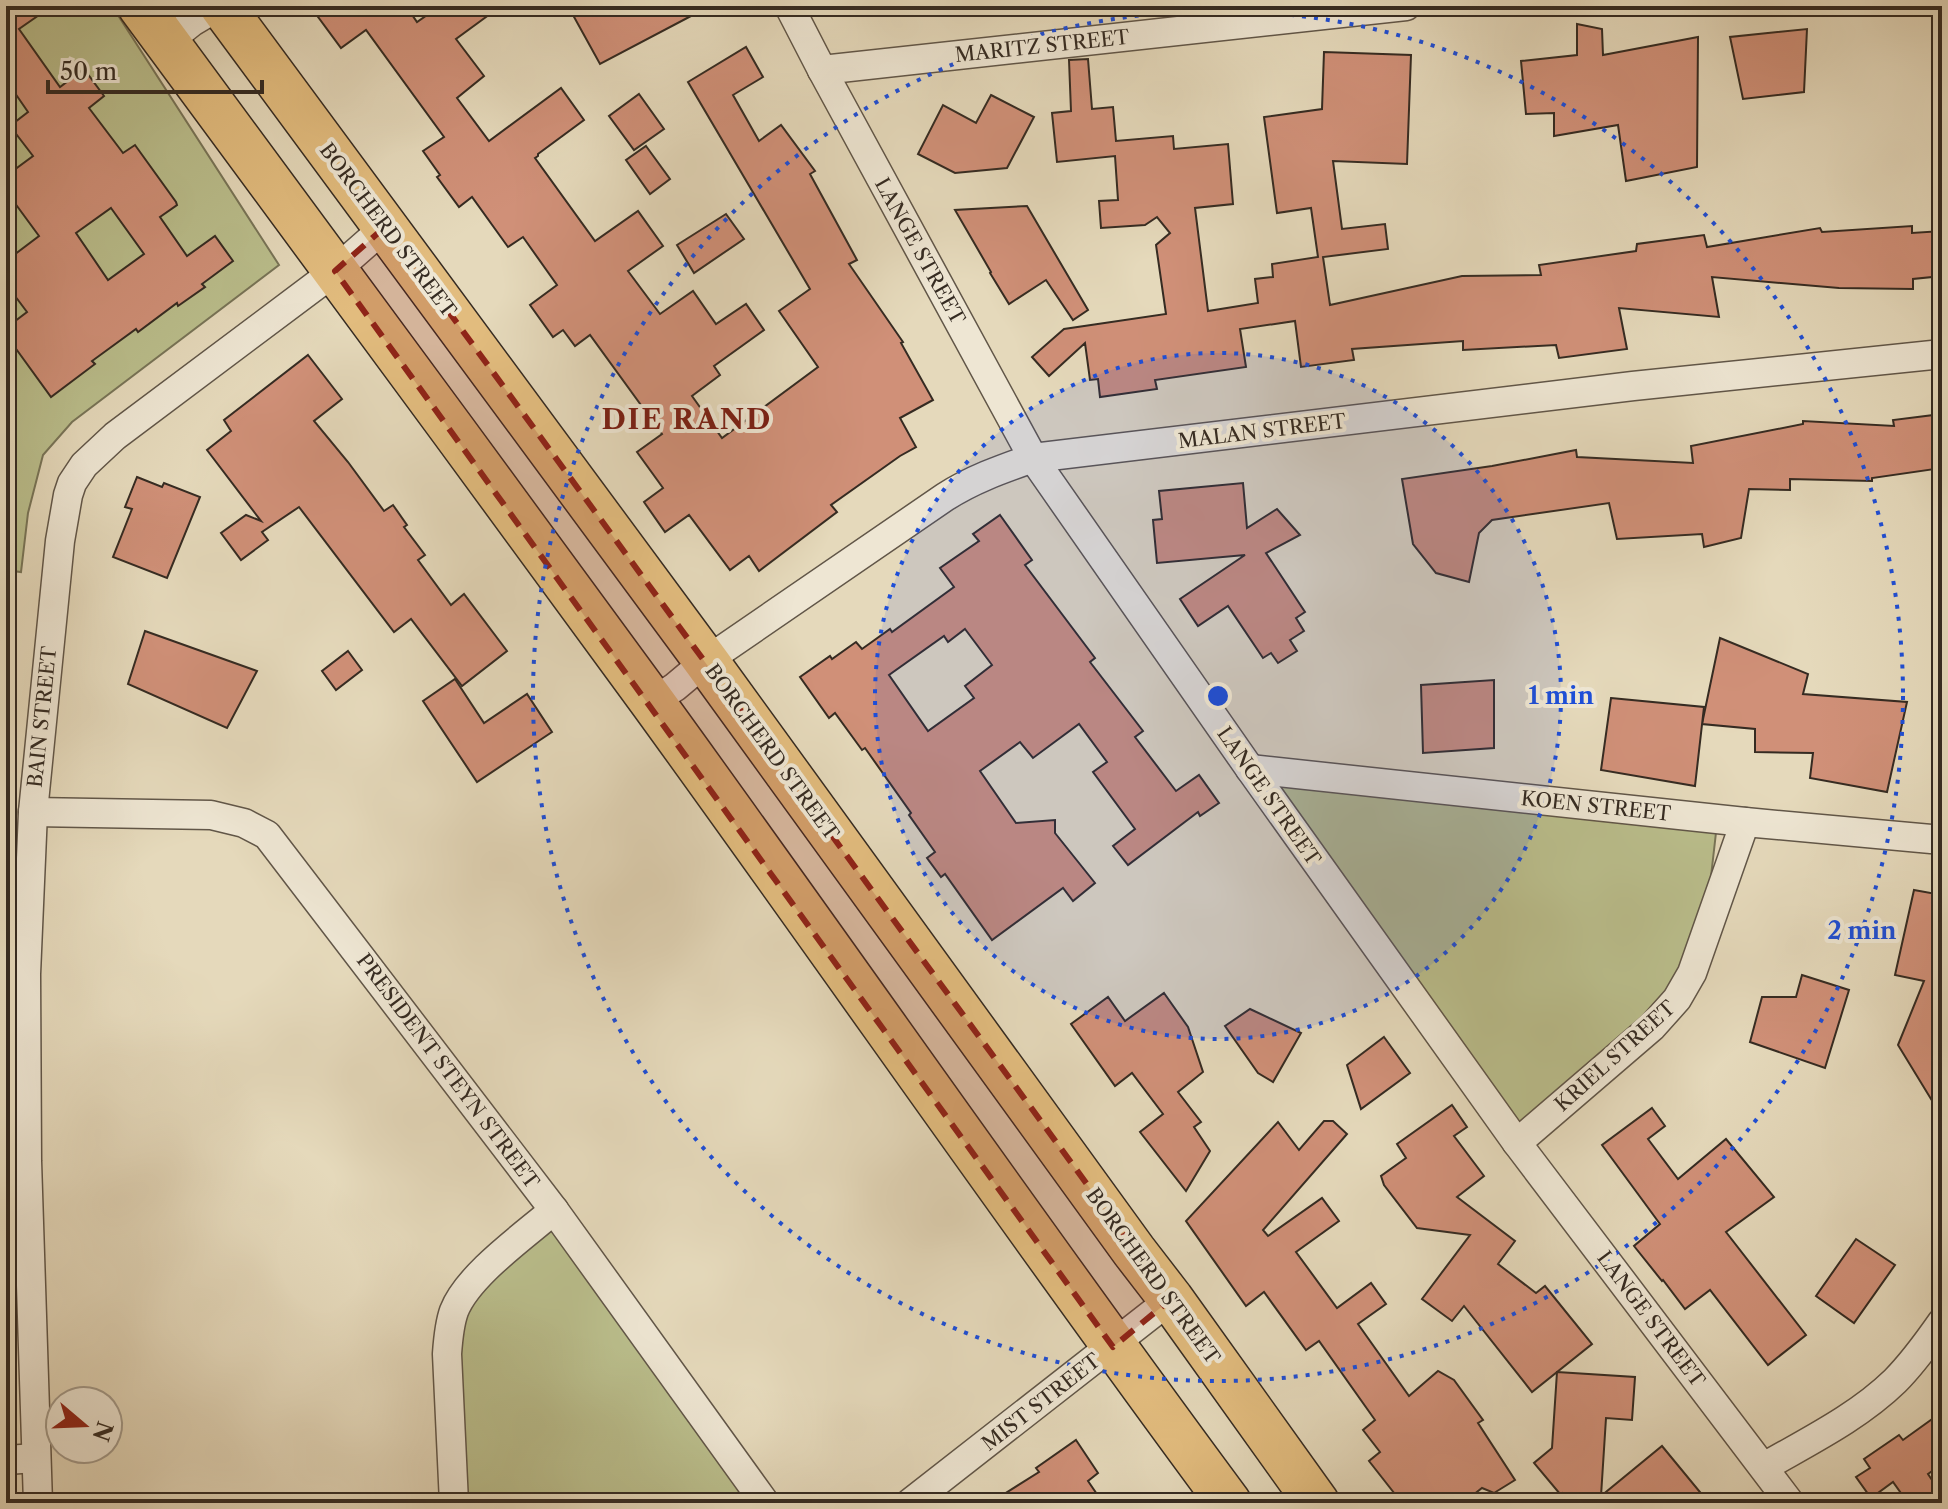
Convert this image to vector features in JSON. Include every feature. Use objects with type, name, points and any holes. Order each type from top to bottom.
[{"type":"highway","points":[[140,6],[652,702],[1113,1347],[1229,1503]]},
{"type":"highway","name":"BORCHERD STREET","points":[[220,6],[706,661],[1317,1503]]},
{"type":"street","points":[[167,42],[192,22],[220,6]]},
{"type":"street","name":"LANGE STREET","points":[[789,6],[1033,458],[1517,1143],[1790,1503]]},
{"type":"street","name":"MARITZ STREET","points":[[822,70],[1406,6]]},
{"type":"street","name":"BAIN STREET","points":[[38,1503],[27,1130],[26,974],[33,812],[60,541],[68,495],[72,483],[91,458],[115,436],[335,271],[386,226]]},
{"type":"street","name":"MALAN STREET","points":[[652,702],[706,661],[945,497],[969,482],[1033,458],[1617,388],[1942,354]]},
{"type":"street","name":"KOEN STREET","points":[[1250,769],[1942,840]]},
{"type":"street","name":"PRESIDENT STEYN STREET","points":[[33,812],[211,815],[244,823],[267,835],[554,1210],[765,1503]]},
{"type":"street","name":"KRIEL STREET","points":[[1517,1143],[1652,1027],[1677,999],[1692,973],[1745,822]]},
{"type":"street","points":[[454,1503],[447,1354],[453,1314],[461,1297],[476,1279],[554,1210]]},
{"type":"street","name":"MIST STREET","points":[[910,1503],[1171,1299]]},
{"type":"street","points":[[1764,1467],[1862,1409],[1922,1351],[1942,1322]]},
{"type":"street","points":[[6,1460],[36,1458]]},
{"type":"highlighted area","points":[[386,226],[1171,1299],[1113,1347],[335,271]]},
{"type":"green space","points":[[6,6],[112,6],[279,265],[72,422],[43,455],[28,513],[21,572],[6,570]]},
{"type":"green space","points":[[1259,774],[1718,815],[1701,964],[1521,1130]]},
{"type":"green space","points":[[556,1222],[759,1503],[452,1503],[450,1303]]},
{"type":"building","points":[[6,6],[52,6],[19,29],[60,87],[84,69],[104,96],[89,108],[123,153],[135,145],[176,202],[177,205],[160,217],[187,256],[215,236],[233,261],[202,284],[205,287],[138,332],[136,329],[92,361],[95,364],[51,397],[6,335],[6,328],[27,312],[6,284],[6,261],[39,236],[6,191],[6,176],[33,156],[10,126],[28,112],[6,80]],"holes":[[[111,208],[144,254],[108,280],[76,233]]]},
{"type":"building","points":[[310,6],[406,6],[417,22],[440,6],[501,6],[456,39],[484,76],[457,98],[489,141],[561,88],[584,120],[535,158],[595,241],[638,211],[663,246],[628,271],[660,314],[693,291],[716,324],[746,304],[764,330],[714,366],[720,375],[692,396],[722,438],[818,367],[779,311],[810,289],[688,82],[746,47],[763,77],[733,95],[759,141],[781,125],[815,171],[810,174],[857,260],[849,264],[903,342],[933,400],[900,418],[916,447],[831,505],[837,512],[759,571],[749,556],[730,570],[689,515],[665,532],[644,502],[663,488],[637,452],[662,434],[590,335],[575,346],[563,330],[553,337],[530,305],[557,285],[523,237],[508,247],[472,197],[459,207],[423,151],[444,137],[366,30],[341,48]]},
{"type":"building","points":[[568,6],[710,6],[600,64]]},
{"type":"building","points":[[1577,24],[1602,29],[1603,55],[1698,37],[1697,167],[1626,181],[1618,125],[1554,136],[1554,113],[1526,114],[1521,61],[1577,55]]},
{"type":"building","points":[[1807,29],[1804,92],[1743,99],[1730,37]]},
{"type":"building","points":[[1324,52],[1411,55],[1407,164],[1333,161],[1342,229],[1385,224],[1388,249],[1323,257],[1330,305],[1462,276],[1541,275],[1539,265],[1636,251],[1637,244],[1704,235],[1707,247],[1820,228],[1822,232],[1912,226],[1912,233],[1942,231],[1942,276],[1913,279],[1913,289],[1839,288],[1712,277],[1719,317],[1619,308],[1627,349],[1559,358],[1556,345],[1463,350],[1463,341],[1352,349],[1354,360],[1301,367],[1295,321],[1240,329],[1246,367],[1155,380],[1157,389],[1100,397],[1098,379],[1090,380],[1085,343],[1049,376],[1032,357],[1064,329],[1166,314],[1156,245],[1170,233],[1157,217],[1145,225],[1101,228],[1099,201],[1118,200],[1115,156],[1057,162],[1052,113],[1071,111],[1069,60],[1088,59],[1092,109],[1113,107],[1116,141],[1173,136],[1174,149],[1228,144],[1233,204],[1195,208],[1208,311],[1258,303],[1255,279],[1273,277],[1272,264],[1318,257],[1311,208],[1277,213],[1264,117],[1322,109]]},
{"type":"building","points":[[639,94],[664,129],[634,150],[609,116]]},
{"type":"building","points":[[991,95],[1034,117],[1007,168],[955,173],[918,154],[943,105],[976,123]]},
{"type":"building","points":[[646,146],[670,179],[650,194],[626,160]]},
{"type":"building","points":[[1027,206],[1088,310],[1073,320],[1046,280],[1009,304],[955,210]]},
{"type":"building","points":[[726,214],[744,239],[694,273],[677,245]]},
{"type":"building","points":[[308,355],[342,399],[314,421],[384,511],[393,505],[407,525],[404,527],[425,555],[418,560],[451,605],[464,594],[507,651],[462,686],[411,619],[394,632],[299,507],[262,532],[268,540],[241,560],[221,533],[246,515],[261,521],[207,450],[231,431],[224,420]]},
{"type":"building","points":[[1942,414],[1942,468],[1872,478],[1872,481],[1790,479],[1790,490],[1749,489],[1741,538],[1704,547],[1702,534],[1617,539],[1609,503],[1492,520],[1479,533],[1469,582],[1436,573],[1413,544],[1402,479],[1576,450],[1577,457],[1693,463],[1691,446],[1803,424],[1803,421],[1894,426],[1893,420]]},
{"type":"building","points":[[137,477],[162,487],[164,483],[200,497],[167,578],[113,557],[132,509],[125,507]]},
{"type":"building","points":[[1243,483],[1247,528],[1277,509],[1300,535],[1266,553],[1305,612],[1296,618],[1304,631],[1290,640],[1297,651],[1278,663],[1271,653],[1263,658],[1228,606],[1198,626],[1180,599],[1245,555],[1157,563],[1153,520],[1162,519],[1159,491]]},
{"type":"building","points":[[1000,515],[1032,560],[1025,565],[1095,658],[1090,662],[1143,731],[1135,737],[1176,791],[1199,775],[1219,803],[1200,816],[1198,812],[1128,865],[1113,846],[1135,829],[1093,772],[1107,762],[1079,724],[1033,758],[1020,742],[980,771],[1016,823],[1055,820],[1055,833],[1095,883],[1073,901],[1063,888],[992,940],[945,874],[941,877],[927,858],[935,852],[865,748],[862,750],[835,713],[829,718],[800,677],[856,642],[862,649],[890,629],[892,632],[954,587],[940,568],[979,541],[973,534]],"holes":[[[965,629],[992,665],[965,686],[974,698],[928,731],[889,675],[944,636],[948,642]]]},
{"type":"building","points":[[145,631],[257,671],[227,728],[128,684]]},
{"type":"building","points":[[1720,638],[1808,674],[1803,694],[1907,702],[1887,792],[1810,778],[1813,753],[1755,752],[1755,729],[1702,724]]},
{"type":"building","points":[[348,651],[362,670],[336,690],[322,671]]},
{"type":"building","points":[[455,679],[484,723],[527,694],[552,732],[477,782],[423,701]]},
{"type":"building","points":[[1494,680],[1494,748],[1423,753],[1421,685]]},
{"type":"building","points":[[1611,698],[1704,707],[1695,786],[1601,770]]},
{"type":"building","points":[[1914,890],[1942,895],[1942,1117],[1898,1045],[1924,981],[1895,975]]},
{"type":"building","points":[[1802,975],[1849,990],[1825,1068],[1750,1042],[1762,997],[1796,997]]},
{"type":"building","points":[[1164,993],[1188,1027],[1203,1072],[1178,1092],[1201,1122],[1194,1127],[1210,1151],[1186,1191],[1140,1132],[1163,1114],[1132,1073],[1115,1086],[1071,1024],[1108,997],[1125,1021]]},
{"type":"building","points":[[1250,1009],[1301,1033],[1273,1082],[1258,1073],[1225,1026]]},
{"type":"building","points":[[1384,1037],[1410,1073],[1361,1109],[1347,1065]]},
{"type":"building","points":[[1452,1105],[1467,1127],[1454,1136],[1484,1176],[1457,1197],[1515,1241],[1498,1264],[1536,1293],[1545,1286],[1592,1344],[1532,1392],[1464,1306],[1452,1321],[1422,1299],[1470,1235],[1417,1228],[1384,1185],[1381,1176],[1406,1158],[1397,1144]]},
{"type":"building","points":[[1652,1108],[1665,1126],[1648,1139],[1678,1179],[1726,1139],[1774,1197],[1726,1232],[1806,1335],[1768,1365],[1710,1290],[1685,1309],[1634,1246],[1660,1224],[1602,1145]]},
{"type":"building","points":[[1324,1121],[1333,1121],[1347,1134],[1263,1230],[1268,1236],[1322,1198],[1339,1221],[1296,1252],[1337,1308],[1371,1283],[1386,1304],[1358,1324],[1409,1396],[1438,1371],[1454,1380],[1483,1420],[1478,1423],[1515,1480],[1494,1493],[1482,1488],[1463,1503],[1402,1503],[1369,1461],[1380,1452],[1363,1430],[1375,1420],[1319,1341],[1306,1350],[1264,1292],[1246,1306],[1186,1221],[1278,1122],[1299,1150]]},
{"type":"building","points":[[1856,1239],[1895,1265],[1854,1323],[1816,1296]]},
{"type":"building","points":[[1557,1372],[1635,1377],[1632,1420],[1606,1418],[1601,1496],[1662,1446],[1709,1503],[1570,1503],[1534,1463],[1552,1448]]},
{"type":"building","points":[[1942,1412],[1942,1464],[1928,1474],[1942,1495],[1942,1503],[1908,1503],[1893,1482],[1871,1498],[1856,1477],[1870,1468],[1864,1459],[1899,1435],[1903,1440]]},
{"type":"building","points":[[1076,1440],[1098,1473],[1088,1481],[1103,1503],[990,1503],[1039,1472],[1036,1468]]},
{"type":"district","name":"DIE RAND","points":[[687,419]]}]
